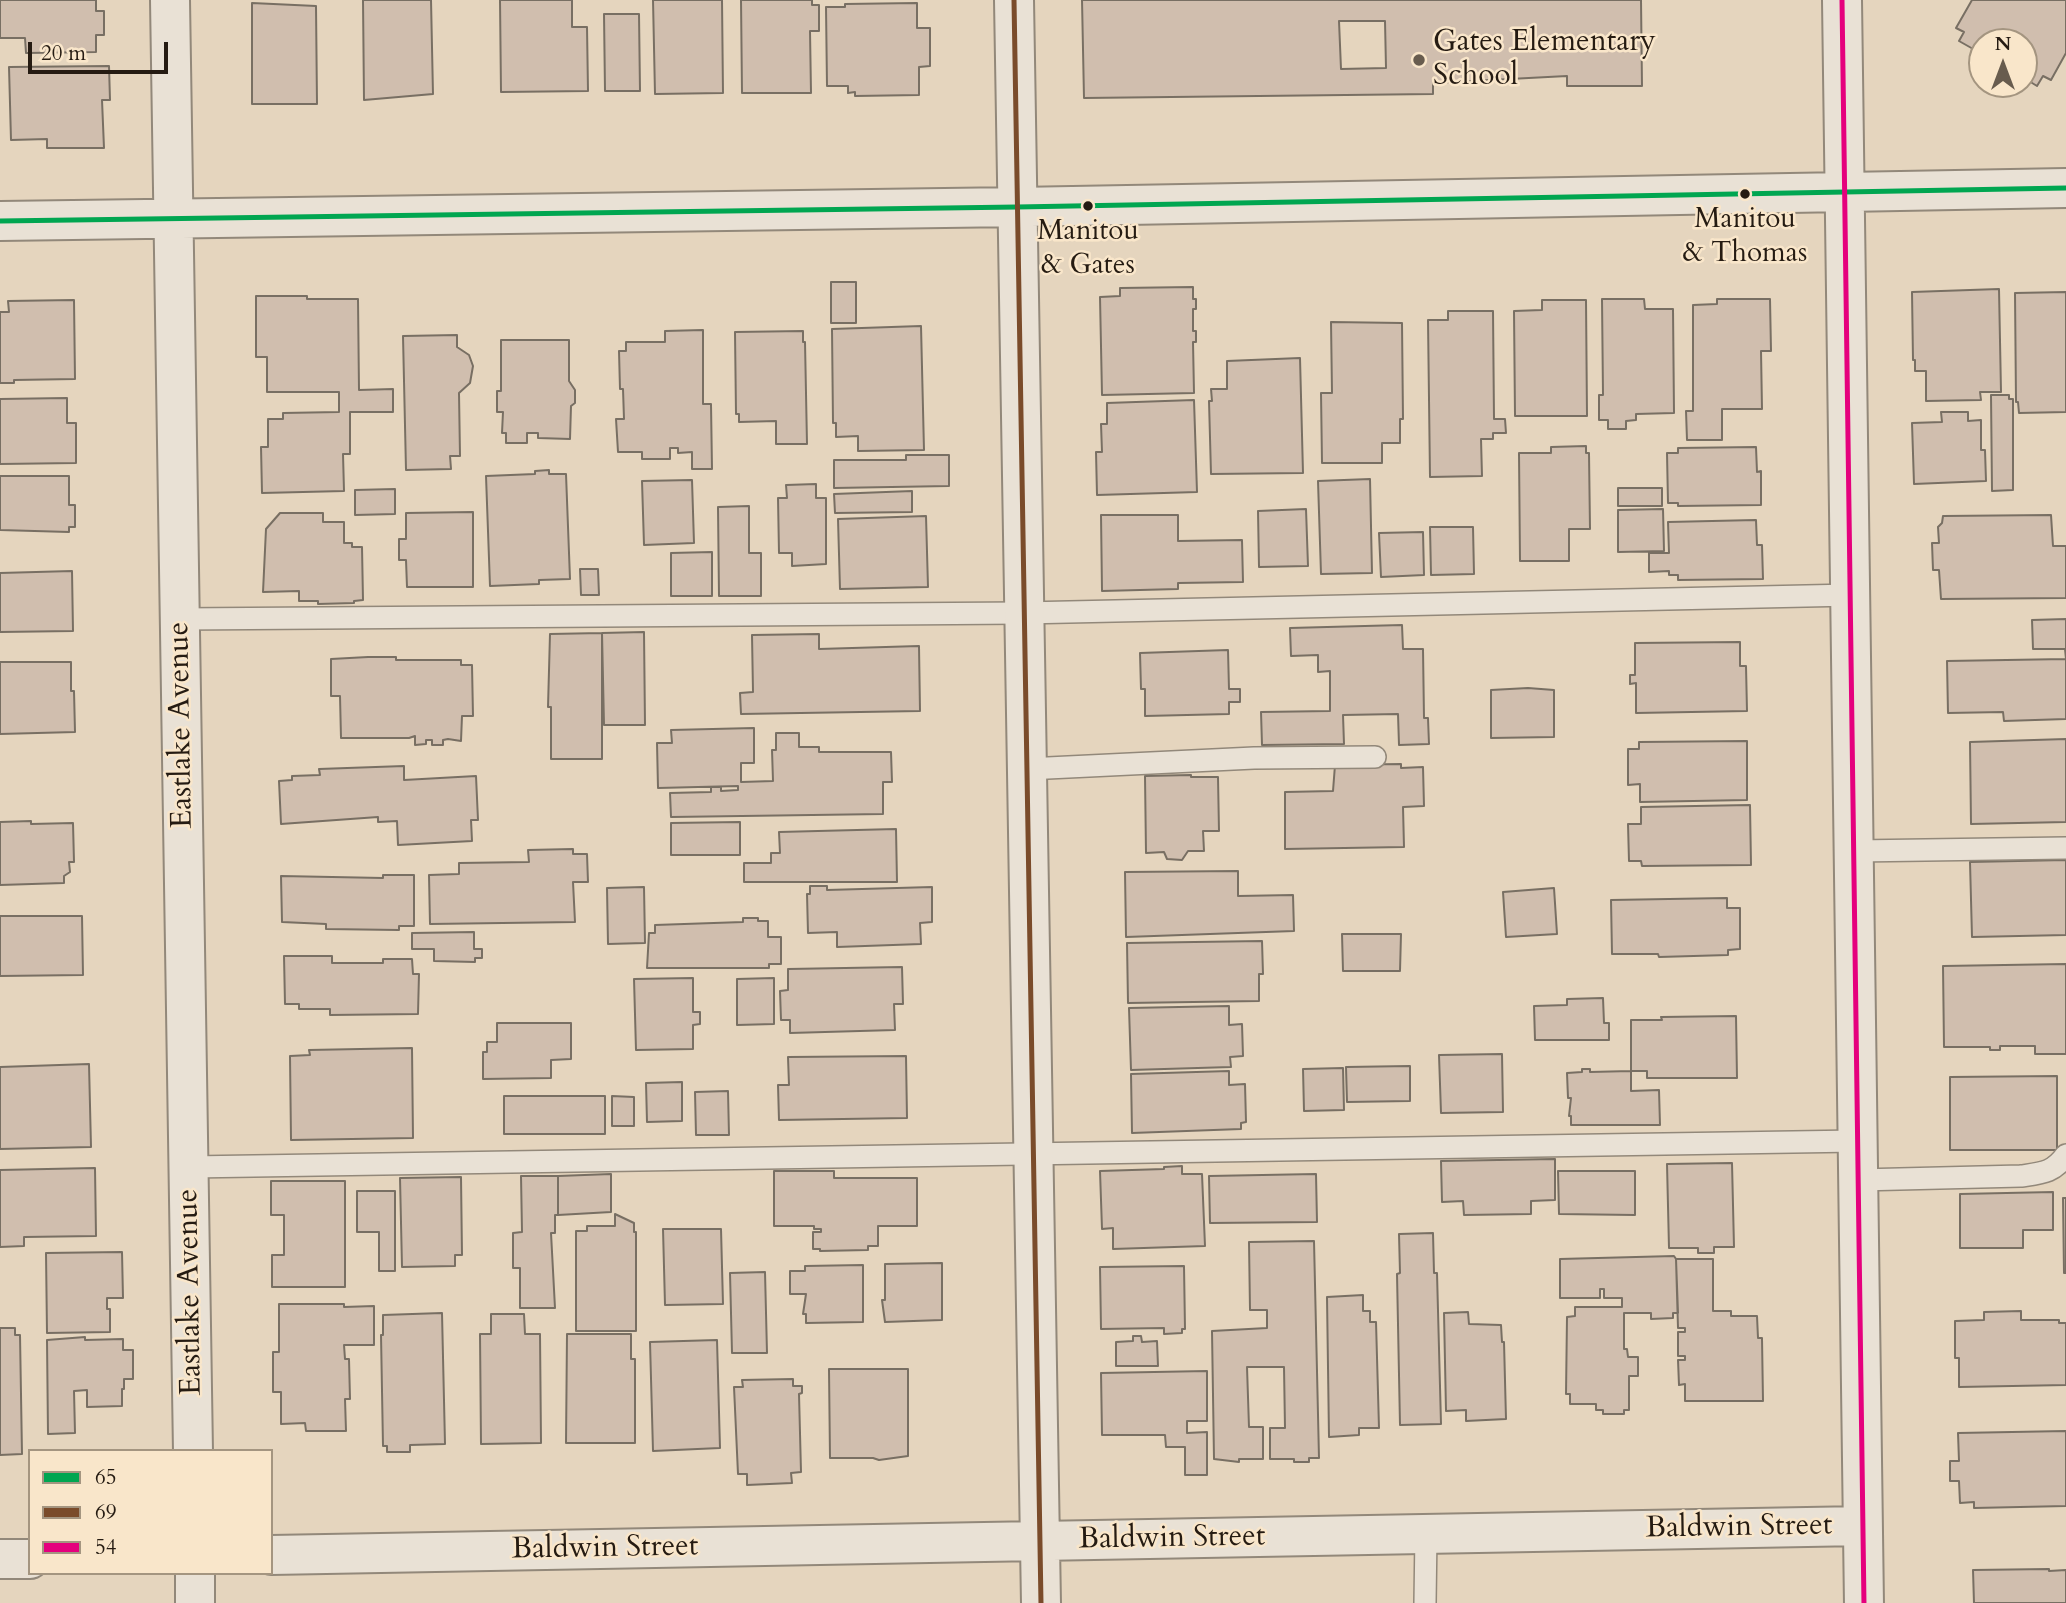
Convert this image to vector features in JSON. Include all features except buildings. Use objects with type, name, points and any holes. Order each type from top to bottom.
[{"type":"street","name":"Eastlake Avenue","points":[[170,0],[193,1449]]},
{"type":"street","points":[[1014,0],[1041,1603]]},
{"type":"street","points":[[1842,0],[1864,1603]]},
{"type":"street","points":[[0,221],[1017,207],[2066,188]]},
{"type":"street","name":"Baldwin Street","points":[[273,1556],[1862,1526]]},
{"type":"street","points":[[0,1559],[28,1559]]},
{"type":"street","points":[[195,1575],[195,1603]]},
{"type":"lane","points":[[180,619],[1023,613],[1852,595]]},
{"type":"lane","points":[[1027,769],[1254,758],[1375,757]]},
{"type":"lane","points":[[1855,851],[2066,848]]},
{"type":"lane","points":[[190,1167],[1857,1141]]},
{"type":"lane","points":[[1859,1180],[2021,1176],[2043,1173],[2058,1167],[2066,1156]]},
{"type":"lane","points":[[1425,1603],[1426,1534]]},
{"type":"transit line","name":"69","points":[[1014,0],[1041,1603]]},
{"type":"transit line","name":"54","points":[[1842,0],[1864,1603]]},
{"type":"transit line","name":"65","points":[[0,221],[1017,207],[2066,188]]},
{"type":"place","name":"Gates Elementary School","points":[[1419,60]]},
{"type":"place","name":"Manitou & Thomas","points":[[1745,194]]},
{"type":"place","name":"Manitou & Gates","points":[[1088,206]]}]
